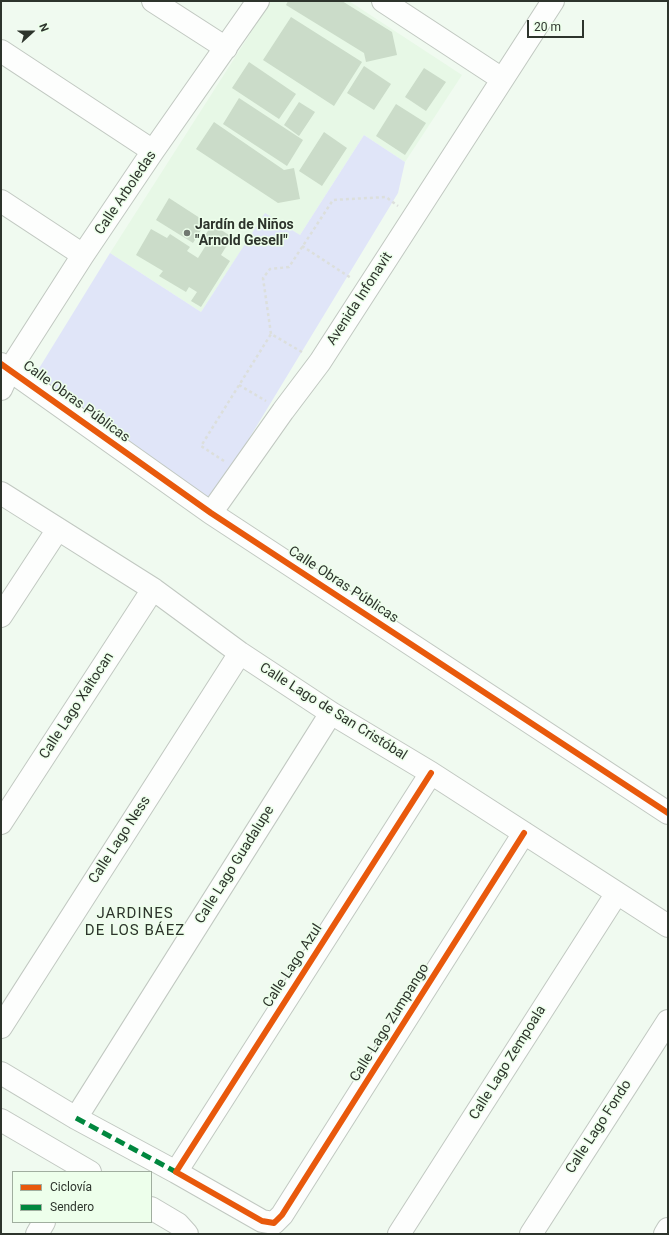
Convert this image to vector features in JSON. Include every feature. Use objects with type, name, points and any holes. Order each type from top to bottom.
[{"type":"street","points":[[153,1],[226,48]]},
{"type":"street","name":"Calle Arboledas","points":[[1,389],[5,367],[258,1]]},
{"type":"street","points":[[383,1],[502,79]]},
{"type":"street","name":"Avenida Infonavit","points":[[211,513],[283,411],[320,362],[553,1]]},
{"type":"street","points":[[1,51],[153,151]]},
{"type":"street","points":[[1,201],[83,255]]},
{"type":"street","name":"Calle Obras Públicas","points":[[5,367],[211,513],[668,813]]},
{"type":"street","name":"Calle Lago de San Cristóbal","points":[[1,493],[154,589],[240,654],[331,713],[431,773],[668,926]]},
{"type":"street","points":[[1,616],[58,529]]},
{"type":"street","name":"Calle Lago Xaltocan","points":[[1,823],[154,589]]},
{"type":"street","name":"Calle Lago Ness","points":[[1,1027],[240,654]]},
{"type":"street","name":"Calle Lago Guadalupe","points":[[76,1118],[331,713]]},
{"type":"street","name":"Calle Lago Azul","points":[[176,1172],[431,773]]},
{"type":"street","name":"Calle Lago Zumpango","points":[[176,1172],[262,1221],[274,1223],[282,1215],[524,834]]},
{"type":"street","name":"Calle Lago Zempoala","points":[[399,1234],[617,893]]},
{"type":"street","name":"Calle Lago Fondo","points":[[531,1234],[668,1021]]},
{"type":"street","points":[[1,1073],[76,1118],[176,1172]]},
{"type":"street","points":[[1,1120],[80,1169]]},
{"type":"street","points":[[152,1209],[178,1224],[187,1234]]},
{"type":"street","points":[[37,1234],[43,1223]]},
{"type":"street","points":[[665,1234],[668,1229]]},
{"type":"path","points":[[240,472],[201,446],[271,334],[263,278],[270,270],[289,267],[333,200],[386,197],[413,217]]},
{"type":"path","points":[[302,246],[367,288]]},
{"type":"path","points":[[271,334],[320,362]]},
{"type":"path","points":[[239,385],[283,411]]},
{"type":"shaded area","points":[[271,1],[349,1],[462,75],[405,162],[364,135],[300,235],[265,214],[201,312],[110,253]]},
{"type":"shaded area","points":[[364,135],[405,162],[398,193],[210,503],[30,383],[110,253],[201,312],[265,213],[300,235]]},
{"type":"building","points":[[288,1],[342,1],[392,32],[397,55],[366,62],[364,53],[286,5]]},
{"type":"building","points":[[291,17],[362,62],[334,106],[263,60]]},
{"type":"building","points":[[249,62],[296,94],[279,119],[232,88]]},
{"type":"building","points":[[364,66],[391,84],[374,110],[347,93]]},
{"type":"building","points":[[424,68],[446,82],[426,111],[405,97]]},
{"type":"building","points":[[239,98],[303,140],[287,166],[223,124]]},
{"type":"building","points":[[299,102],[315,112],[299,136],[284,125]]},
{"type":"building","points":[[396,104],[426,123],[405,155],[376,136]]},
{"type":"building","points":[[214,122],[284,170],[294,168],[300,199],[278,203],[196,149]]},
{"type":"building","points":[[324,132],[347,148],[322,186],[299,171]]},
{"type":"building","points":[[169,198],[206,222],[193,243],[156,220]]},
{"type":"building","points":[[212,224],[232,237],[221,255],[230,261],[201,307],[191,301],[197,292],[189,287],[186,292],[159,276],[163,271],[136,255],[151,229],[167,238],[170,234],[190,247],[187,251],[198,258],[208,242],[203,239]]},
{"type":"marked path","points":[[76,1118],[176,1172]]},
{"type":"cycle path","points":[[1,364],[211,513],[668,813]]},
{"type":"cycle path","points":[[431,773],[176,1172],[262,1221],[274,1223],[282,1215],[524,833]]},
{"type":"place","name":"Jardín de Niños \"Arnold Gesell\"","points":[[187,233]]},
{"type":"district","name":"JARDINES DE LOS BÁEZ","points":[[135,922]]}]
